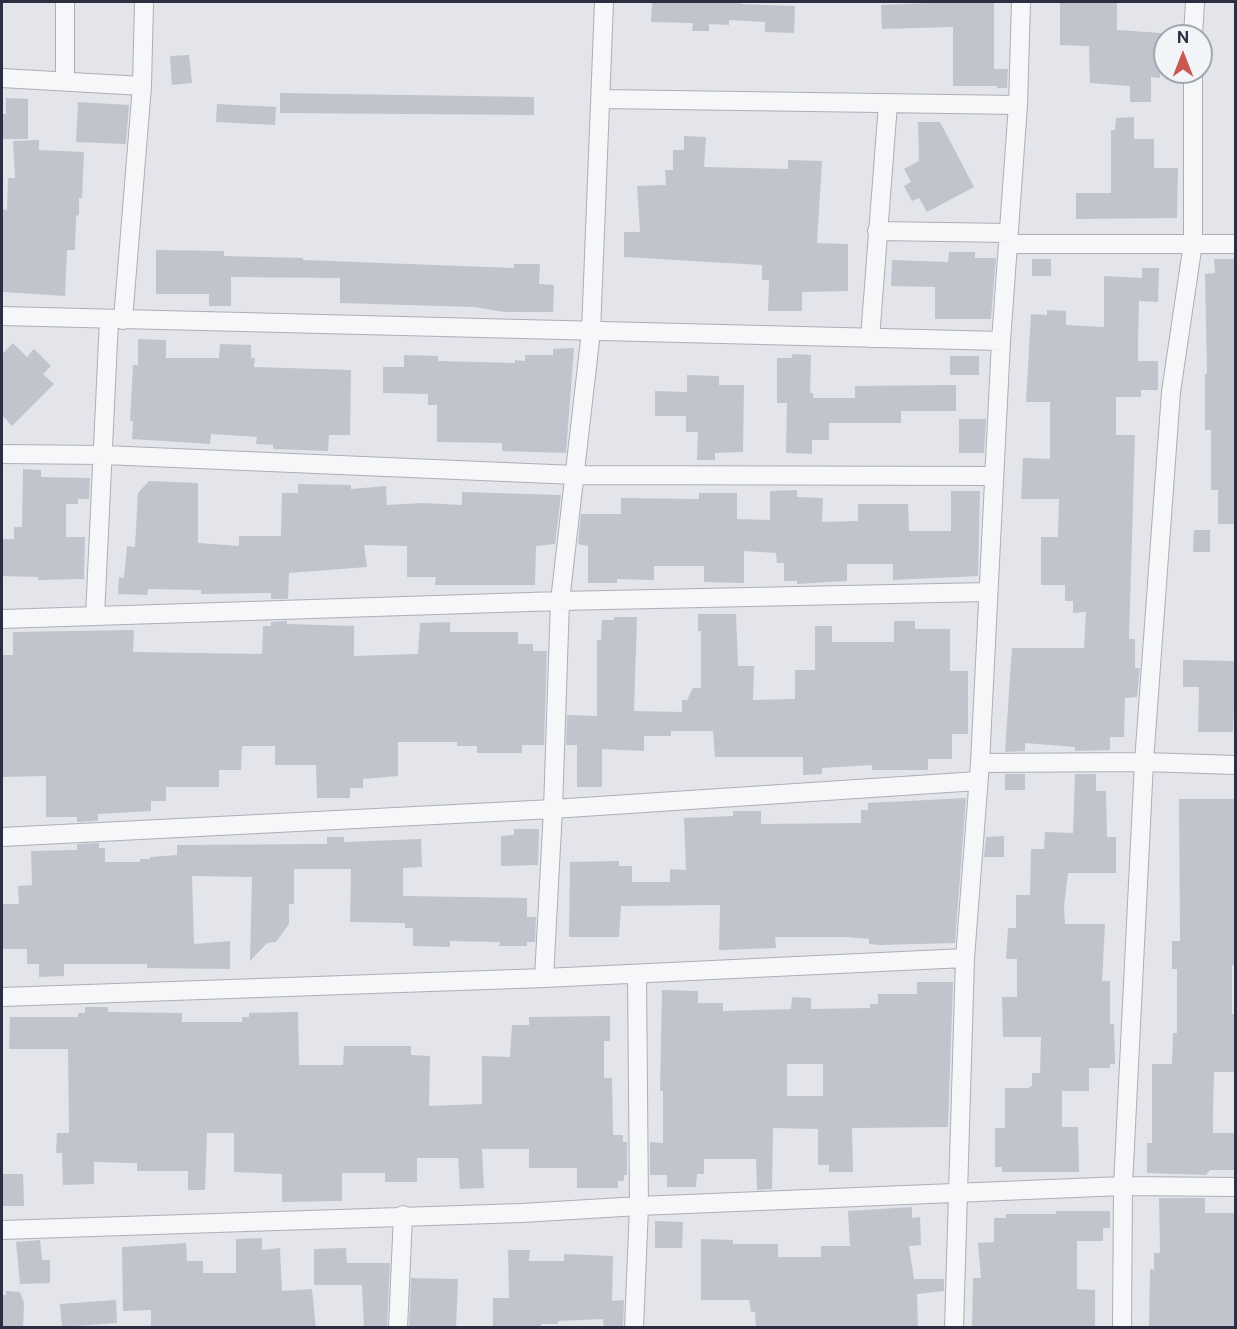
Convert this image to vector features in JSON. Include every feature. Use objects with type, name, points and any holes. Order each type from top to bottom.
[{"type":"street","points":[[65,2],[65,81]]},
{"type":"street","points":[[95,616],[104,455],[116,320],[142,86],[144,2]]},
{"type":"street","points":[[544,978],[553,809],[560,601],[591,332],[602,99],[604,2]]},
{"type":"street","points":[[954,1328],[965,958],[979,772],[1001,341],[1018,105],[1021,2]]},
{"type":"street","points":[[1194,24],[1195,2]]},
{"type":"street","points":[[2,78],[142,86]]},
{"type":"street","points":[[1122,1328],[1123,1186],[1144,762],[1171,392],[1193,243],[1193,84]]},
{"type":"street","points":[[602,99],[1018,105]]},
{"type":"street","points":[[870,338],[888,104]]},
{"type":"street","points":[[877,231],[1009,239],[1236,244]]},
{"type":"street","points":[[2,316],[1001,341]]},
{"type":"street","points":[[2,454],[104,455],[575,475],[994,476]]},
{"type":"street","points":[[2,619],[560,601],[987,592]]},
{"type":"street","points":[[2,837],[553,809],[979,772],[1144,762],[1236,765]]},
{"type":"street","points":[[2,997],[544,978],[965,958]]},
{"type":"street","points":[[634,1328],[639,1206],[637,974]]},
{"type":"street","points":[[2,1230],[403,1215],[522,1213],[1123,1186],[1236,1187]]},
{"type":"street","points":[[398,1328],[403,1215]]},
{"type":"building","points":[[652,2],[741,2],[741,4],[795,6],[794,33],[765,32],[765,22],[729,20],[729,25],[709,24],[709,31],[692,31],[693,23],[651,22]]},
{"type":"building","points":[[994,2],[994,69],[1008,69],[1007,88],[953,86],[953,27],[882,29],[881,5]]},
{"type":"building","points":[[1060,2],[1117,2],[1117,30],[1153,32],[1151,102],[1130,102],[1130,86],[1090,83],[1089,46],[1060,45]]},
{"type":"building","points":[[189,55],[192,83],[172,85],[170,56]]},
{"type":"building","points":[[280,93],[534,97],[534,115],[280,113]]},
{"type":"building","points":[[6,98],[28,99],[28,139],[2,139],[2,114],[6,114]]},
{"type":"building","points":[[78,102],[129,105],[126,144],[76,142]]},
{"type":"building","points":[[217,104],[276,107],[275,125],[216,122]]},
{"type":"building","points":[[1134,117],[1134,139],[1154,139],[1154,168],[1178,168],[1177,218],[1076,219],[1076,193],[1111,193],[1111,130],[1115,130],[1116,118]]},
{"type":"building","points":[[918,122],[940,122],[974,187],[927,212],[919,198],[912,201],[904,186],[911,182],[904,169],[919,161]]},
{"type":"building","points":[[684,136],[706,137],[704,167],[788,169],[788,160],[822,161],[817,243],[848,244],[848,291],[802,292],[802,311],[768,311],[769,280],[762,280],[762,265],[624,257],[624,232],[640,232],[637,186],[666,185],[665,170],[673,170],[673,150],[684,150]]},
{"type":"building","points":[[39,140],[39,150],[84,152],[82,198],[79,198],[79,215],[76,216],[75,250],[67,250],[65,296],[2,292],[2,209],[7,210],[8,178],[15,178],[13,141]]},
{"type":"building","points":[[156,250],[224,251],[224,256],[303,258],[303,260],[514,268],[514,264],[540,264],[539,284],[554,285],[553,312],[504,312],[474,307],[340,303],[340,278],[231,277],[231,306],[209,306],[209,294],[156,294]]},
{"type":"building","points":[[949,252],[975,252],[975,258],[996,258],[991,319],[935,319],[935,287],[891,286],[892,260],[948,262]]},
{"type":"building","points":[[1032,259],[1051,259],[1051,276],[1032,276]]},
{"type":"building","points":[[1214,259],[1236,259],[1236,524],[1218,524],[1218,490],[1211,490],[1211,430],[1205,430],[1205,374],[1207,374],[1205,274],[1215,273]]},
{"type":"building","points":[[1142,268],[1159,268],[1158,302],[1139,301],[1138,343],[1138,361],[1158,361],[1158,390],[1141,390],[1141,397],[1116,397],[1116,435],[1135,435],[1129,639],[1135,639],[1135,668],[1140,668],[1137,697],[1125,698],[1124,737],[1110,737],[1110,750],[1075,751],[1075,747],[1025,743],[1025,751],[1005,752],[1012,648],[1084,648],[1086,612],[1073,613],[1073,601],[1065,601],[1065,585],[1041,585],[1041,537],[1058,537],[1059,499],[1021,499],[1023,458],[1050,459],[1050,402],[1026,402],[1031,314],[1047,315],[1047,310],[1066,311],[1066,325],[1104,327],[1104,276],[1142,278]]},
{"type":"building","points":[[138,339],[166,340],[166,358],[219,358],[220,344],[251,345],[251,358],[255,358],[254,367],[351,370],[350,435],[329,435],[328,451],[273,449],[273,445],[256,444],[257,437],[211,434],[210,444],[132,439],[133,421],[130,421],[133,365],[138,365]]},
{"type":"building","points":[[13,343],[27,357],[34,349],[51,366],[43,374],[54,384],[12,426],[2,415],[2,354]]},
{"type":"building","points":[[574,348],[566,453],[502,451],[502,443],[437,442],[437,405],[428,405],[428,394],[383,393],[383,367],[404,367],[404,355],[438,356],[438,361],[515,363],[515,360],[525,361],[525,355],[553,355],[553,349]]},
{"type":"building","points":[[792,354],[811,355],[810,393],[813,393],[813,398],[855,398],[855,386],[956,385],[956,411],[901,411],[901,423],[829,423],[829,440],[812,440],[812,454],[786,453],[787,403],[777,403],[777,358],[792,358]]},
{"type":"building","points":[[950,356],[979,356],[979,375],[950,375]]},
{"type":"building","points":[[687,375],[719,376],[719,385],[744,385],[743,452],[715,453],[715,460],[697,460],[698,432],[686,432],[686,416],[655,416],[655,391],[687,392]]},
{"type":"building","points":[[959,419],[986,419],[984,453],[959,453]]},
{"type":"building","points":[[23,469],[41,470],[41,477],[90,478],[89,499],[78,499],[78,504],[66,504],[66,537],[85,537],[84,579],[38,580],[38,577],[2,576],[2,539],[14,539],[14,527],[22,527]]},
{"type":"building","points":[[149,481],[198,483],[198,543],[239,546],[239,536],[281,536],[282,493],[298,493],[298,484],[351,485],[351,489],[386,486],[387,505],[422,503],[462,505],[462,492],[561,495],[555,544],[536,546],[535,585],[435,585],[436,577],[407,577],[407,546],[364,545],[367,567],[289,573],[288,599],[271,599],[271,593],[201,594],[201,590],[148,589],[147,595],[118,594],[119,577],[124,578],[127,546],[135,547],[138,493]]},
{"type":"building","points":[[797,490],[797,497],[823,498],[822,522],[858,521],[858,504],[908,504],[909,531],[951,531],[951,491],[980,491],[978,576],[893,580],[893,564],[847,564],[847,581],[797,584],[797,581],[784,581],[784,563],[777,563],[776,553],[744,551],[744,583],[704,582],[704,566],[654,566],[654,580],[617,579],[617,583],[588,583],[588,546],[578,544],[581,514],[621,514],[621,498],[699,499],[699,493],[737,493],[737,519],[770,520],[770,491]]},
{"type":"building","points":[[1194,530],[1210,530],[1210,552],[1193,552]]},
{"type":"building","points":[[698,614],[736,614],[738,666],[754,666],[753,700],[795,699],[795,670],[815,670],[815,626],[832,626],[832,642],[894,642],[894,621],[915,621],[915,629],[950,629],[950,671],[968,671],[968,734],[952,734],[952,759],[928,759],[928,770],[872,770],[872,765],[822,768],[822,774],[803,775],[803,757],[715,757],[713,731],[671,731],[671,736],[644,736],[644,751],[602,749],[602,787],[577,787],[577,745],[566,745],[567,715],[597,716],[597,640],[601,640],[602,620],[614,620],[614,617],[637,617],[634,711],[682,712],[682,700],[687,700],[693,688],[701,688],[701,631],[698,631]]},
{"type":"building","points":[[287,621],[287,624],[354,626],[354,656],[418,654],[420,623],[450,622],[450,632],[518,632],[518,644],[533,644],[533,651],[547,651],[544,745],[522,745],[522,753],[477,753],[477,746],[457,746],[457,742],[398,742],[398,776],[363,779],[363,788],[350,788],[350,798],[317,798],[316,765],[275,765],[275,746],[242,746],[241,770],[219,770],[219,787],[166,787],[166,801],[151,801],[151,811],[98,814],[98,821],[77,822],[77,817],[46,817],[46,776],[2,777],[2,655],[13,655],[13,632],[134,630],[133,652],[262,654],[263,626],[271,626],[271,622]]},
{"type":"building","points":[[1183,660],[1236,661],[1233,732],[1198,732],[1199,687],[1183,687]]},
{"type":"building","points":[[1005,774],[1025,774],[1025,790],[1005,790]]},
{"type":"building","points":[[1075,774],[1096,774],[1096,791],[1106,791],[1107,837],[1116,837],[1116,873],[1068,873],[1064,907],[1065,924],[1105,924],[1102,981],[1110,981],[1110,1024],[1114,1024],[1115,1064],[1110,1064],[1110,1068],[1089,1068],[1089,1091],[1062,1091],[1062,1127],[1078,1127],[1079,1172],[1002,1172],[1002,1167],[995,1167],[995,1128],[1005,1128],[1005,1088],[1032,1086],[1032,1073],[1040,1073],[1041,1037],[1003,1037],[1002,997],[1017,997],[1017,959],[1006,959],[1008,928],[1016,928],[1016,895],[1030,895],[1031,849],[1044,849],[1045,832],[1073,833]]},
{"type":"building","points":[[966,798],[955,943],[880,945],[869,944],[869,939],[847,937],[775,937],[776,948],[719,950],[720,905],[621,906],[619,937],[569,937],[570,862],[619,861],[619,866],[632,866],[632,882],[670,882],[670,869],[686,870],[684,818],[733,816],[733,811],[761,811],[761,824],[861,823],[861,810],[868,810],[868,803]]},
{"type":"building","points":[[1179,799],[1236,799],[1236,965],[1232,965],[1232,1014],[1236,1014],[1236,1072],[1214,1072],[1213,1133],[1236,1133],[1236,1170],[1210,1170],[1206,1175],[1147,1173],[1147,1143],[1152,1143],[1152,1064],[1172,1064],[1173,1033],[1177,1033],[1177,969],[1172,969],[1172,941],[1180,941]]},
{"type":"building","points":[[514,829],[539,829],[538,865],[501,866],[501,836],[514,835]]},
{"type":"building","points":[[1004,836],[1004,857],[984,857],[986,837]]},
{"type":"building","points":[[327,837],[344,837],[344,842],[421,839],[422,867],[403,868],[403,896],[527,898],[527,917],[536,917],[535,942],[527,942],[527,946],[499,946],[500,942],[450,941],[450,947],[413,946],[413,928],[405,928],[405,923],[350,922],[351,869],[294,869],[294,904],[289,904],[289,924],[276,942],[267,943],[250,961],[252,877],[192,876],[194,944],[230,941],[230,969],[147,968],[147,964],[64,964],[64,976],[39,977],[39,964],[27,964],[27,949],[2,949],[2,904],[19,904],[18,886],[32,885],[31,851],[77,850],[77,844],[99,843],[99,848],[105,848],[105,862],[140,862],[140,859],[150,859],[150,857],[177,855],[177,845],[327,844]]},
{"type":"building","points":[[917,982],[953,982],[948,1127],[852,1128],[853,1172],[829,1172],[829,1165],[818,1165],[818,1129],[773,1128],[772,1189],[757,1190],[756,1159],[704,1159],[704,1174],[697,1174],[696,1187],[667,1187],[667,1175],[650,1175],[650,1142],[663,1143],[663,1091],[660,1091],[662,990],[698,991],[698,1003],[723,1003],[723,1011],[791,1009],[792,997],[811,998],[811,1009],[870,1008],[870,1004],[878,1004],[878,994],[917,994]],"holes":[[[787,1064],[823,1064],[823,1096],[787,1096]]]},
{"type":"building","points":[[85,1007],[108,1007],[108,1012],[182,1013],[182,1022],[242,1022],[242,1017],[249,1017],[249,1013],[298,1012],[299,1065],[343,1065],[344,1046],[411,1046],[411,1055],[430,1056],[429,1106],[482,1104],[482,1056],[510,1057],[512,1025],[529,1025],[529,1017],[610,1016],[610,1041],[604,1041],[604,1078],[612,1078],[613,1135],[623,1135],[623,1142],[627,1142],[627,1175],[624,1175],[624,1181],[618,1181],[618,1188],[577,1188],[577,1168],[529,1168],[529,1149],[482,1149],[484,1188],[460,1189],[458,1158],[417,1158],[417,1182],[385,1182],[385,1173],[342,1173],[342,1201],[282,1202],[282,1174],[234,1172],[234,1133],[207,1133],[205,1190],[188,1190],[188,1171],[137,1171],[137,1163],[94,1162],[94,1184],[63,1185],[62,1153],[56,1153],[57,1133],[69,1133],[68,1049],[9,1049],[10,1017],[78,1017],[78,1013],[85,1013]]},
{"type":"building","points":[[2,1174],[23,1174],[24,1206],[2,1206]]},
{"type":"building","points":[[1159,1198],[1205,1198],[1205,1213],[1236,1213],[1236,1328],[1149,1328],[1150,1269],[1154,1270],[1154,1253],[1160,1253]]},
{"type":"building","points":[[912,1207],[912,1218],[920,1217],[921,1245],[909,1246],[914,1279],[944,1279],[944,1291],[917,1294],[918,1328],[756,1328],[755,1312],[751,1312],[749,1300],[701,1300],[701,1239],[733,1240],[733,1244],[778,1244],[778,1257],[821,1257],[821,1246],[850,1246],[848,1211]]},
{"type":"building","points":[[1056,1211],[1110,1211],[1110,1228],[1103,1228],[1103,1241],[1077,1241],[1077,1289],[1095,1290],[1095,1328],[972,1328],[973,1278],[981,1278],[978,1243],[994,1242],[994,1218],[1006,1218],[1006,1214],[1056,1214]]},
{"type":"building","points":[[655,1221],[683,1222],[682,1248],[655,1248]]},
{"type":"building","points":[[262,1238],[262,1250],[280,1248],[282,1291],[312,1289],[316,1328],[151,1328],[151,1310],[123,1311],[122,1247],[186,1243],[187,1261],[203,1261],[203,1273],[236,1273],[236,1239]]},
{"type":"building","points":[[40,1240],[42,1260],[50,1260],[50,1283],[20,1284],[16,1242]]},
{"type":"building","points":[[346,1248],[347,1263],[390,1263],[387,1328],[364,1328],[362,1285],[314,1285],[314,1249]]},
{"type":"building","points":[[508,1250],[530,1250],[529,1261],[564,1261],[564,1254],[613,1256],[612,1301],[624,1300],[623,1327],[604,1328],[603,1319],[558,1321],[558,1324],[541,1324],[541,1328],[493,1328],[493,1298],[509,1298]]},
{"type":"building","points":[[411,1278],[458,1279],[456,1328],[409,1328]]},
{"type":"building","points":[[6,1291],[20,1292],[24,1303],[23,1328],[2,1328],[2,1295],[6,1295]]},
{"type":"building","points":[[116,1300],[117,1323],[62,1327],[60,1304]]}]
